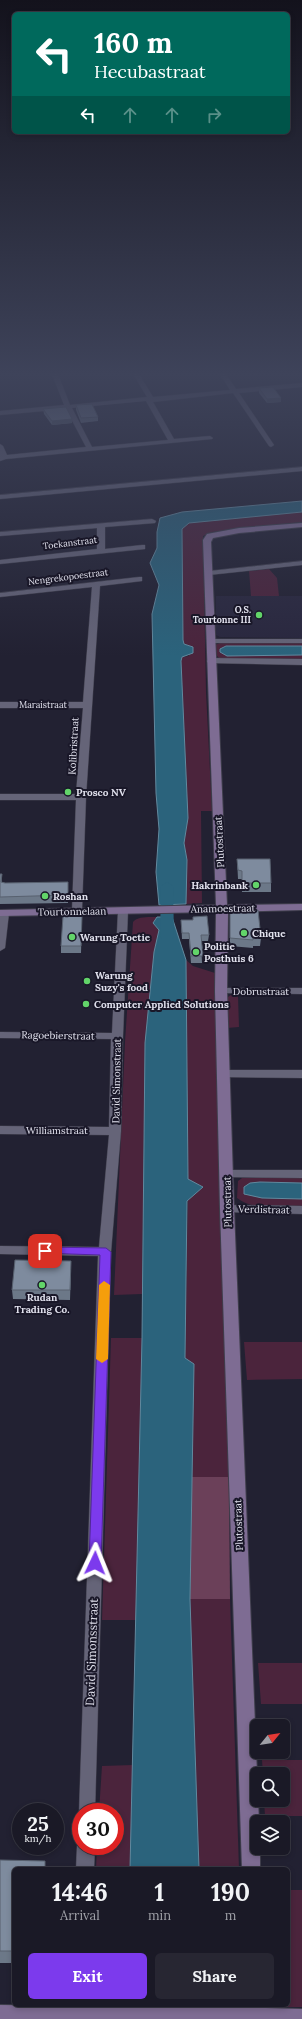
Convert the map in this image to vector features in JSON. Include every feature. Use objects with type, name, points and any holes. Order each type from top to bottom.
[{"type":"street","points":[[0,497],[302,469]]},
{"type":"street","points":[[0,534],[152,521]]},
{"type":"street","points":[[101,525],[102,550]]},
{"type":"street","name":"Plutostraat","points":[[251,1867],[227,1209],[221,991],[222,908],[207,540],[211,536],[302,525]]},
{"type":"street","name":"Toekanstraat","points":[[0,562],[102,550],[142,547]]},
{"type":"street","points":[[209,573],[302,563]]},
{"type":"street","name":"Nengrekopoestraat","points":[[0,595],[139,579]]},
{"type":"street","name":"Kolibristraat","points":[[78,910],[81,797],[96,584]]},
{"type":"street","points":[[211,641],[302,641]]},
{"type":"street","points":[[211,661],[302,662]]},
{"type":"street","name":"Maraistraat","points":[[0,705],[87,705]]},
{"type":"street","points":[[0,797],[81,797]]},
{"type":"street","name":"Anamoestraat","points":[[144,911],[302,907]]},
{"type":"street","name":"Tourtonnelaan","points":[[2,913],[78,910],[144,911]]},
{"type":"street","name":"David Simonstraat","points":[[106,1252],[115,1130],[117,1036],[124,911]]},
{"type":"street","points":[[0,948],[2,913]]},
{"type":"street","name":"Dobrustraat","points":[[221,991],[302,991]]},
{"type":"street","name":"Ragoebierstraat","points":[[0,1035],[117,1036]]},
{"type":"street","points":[[223,1074],[302,1074]]},
{"type":"street","name":"Williamstraat","points":[[0,1130],[115,1130]]},
{"type":"street","points":[[226,1174],[302,1174]]},
{"type":"street","name":"Verdistraat","points":[[227,1209],[302,1210]]},
{"type":"street","points":[[0,1250],[106,1252]]},
{"type":"street","name":"David Simonsstraat","points":[[87,1803],[106,1252]]},
{"type":"street","points":[[85,1867],[86,1855]]},
{"type":"street","points":[[256,2007],[256,2019]]},
{"type":"street","points":[[0,2015],[82,2013],[106,2015],[302,2019]]},
{"type":"shaded area","points":[[302,512],[302,522],[212,532],[203,536],[206,692],[212,811],[201,811],[202,903],[186,904],[187,860],[184,843],[188,818],[181,661],[182,657],[189,656],[188,646],[184,644],[183,640],[182,529],[189,523]]},
{"type":"shaded area","points":[[269,569],[277,578],[279,596],[251,596],[249,571]]},
{"type":"shaded area","name":"O.S. Tourtonne III","points":[[216,596],[302,596],[302,638],[220,637],[216,635]]},
{"type":"shaded area","points":[[302,642],[302,646],[231,646],[227,656],[302,655],[302,659],[219,658],[215,654],[215,645],[220,643]]},
{"type":"shaded area","points":[[157,917],[153,923],[159,930],[154,952],[145,1043],[142,1294],[114,1295],[125,1042],[133,922],[141,918]]},
{"type":"shaded area","points":[[186,960],[193,966],[215,973],[229,1477],[192,1477],[194,1365],[185,1358],[188,1180]]},
{"type":"shaded area","points":[[231,995],[238,996],[239,1027],[227,1028],[228,997]]},
{"type":"shaded area","points":[[242,1178],[302,1178],[302,1183],[260,1182],[262,1198],[302,1199],[302,1206],[268,1207],[251,1205],[244,1202],[237,1198],[238,1181]]},
{"type":"shaded area","points":[[111,1338],[142,1338],[136,1620],[102,1620]]},
{"type":"shaded area","points":[[244,1342],[302,1342],[302,1379],[247,1380]]},
{"type":"shaded area","points":[[192,1477],[229,1477],[230,1599],[190,1599]]},
{"type":"shaded area","points":[[190,1599],[230,1599],[239,1867],[199,1867]]},
{"type":"shaded area","points":[[258,1663],[302,1663],[302,1704],[261,1704]]},
{"type":"shaded area","points":[[262,1760],[302,1760],[302,1816],[265,1815],[264,1807],[290,1807],[290,1767],[262,1767]]},
{"type":"shaded area","points":[[133,1765],[130,1867],[96,1867],[97,1855],[124,1855],[124,1803],[100,1803],[102,1766]]},
{"type":"shaded area","points":[[290,1890],[302,1890],[302,2007],[290,2007]]},
{"type":"water","points":[[302,501],[302,512],[189,523],[182,529],[183,640],[184,644],[193,647],[193,653],[182,657],[181,661],[188,818],[184,843],[187,860],[186,904],[159,905],[156,872],[159,829],[156,793],[152,614],[159,585],[150,563],[157,548],[157,532],[160,518],[182,512]]},
{"type":"water","points":[[226,646],[302,646],[302,655],[227,656],[220,652],[220,649]]},
{"type":"water","points":[[157,917],[172,917],[186,960],[188,1179],[203,1187],[187,1201],[185,1358],[194,1364],[190,1599],[199,1867],[130,1867],[142,1338],[145,1043],[154,952],[159,930],[153,923]]},
{"type":"water","points":[[250,1183],[302,1183],[302,1199],[262,1198],[244,1194],[244,1187]]},
{"type":"building","name":"Hakrinbank","points":[[237,859],[270,859],[271,883],[242,883],[242,871],[238,870]]},
{"type":"building","points":[[0,874],[2,874],[1,882],[5,883],[68,882],[68,895],[0,897]]},
{"type":"building","name":"Chique","points":[[230,910],[258,910],[261,938],[253,938],[253,940],[230,938]]},
{"type":"building","name":"Warung Toetie","points":[[63,916],[82,916],[81,946],[61,946]]},
{"type":"building","name":"Politie Posthuis 6","points":[[207,916],[209,935],[201,935],[203,956],[191,956],[189,933],[182,933],[181,920],[193,920],[193,917]]},
{"type":"building","name":"Rudan Trading Co.","points":[[15,1260],[71,1261],[70,1290],[12,1290]]},
{"type":"building","points":[[0,1860],[45,1861],[45,1867],[12,1867],[12,1951],[0,1951]]},
{"type":"waterway","points":[[167,886],[167,936]]},
{"type":"slow traffic","points":[[102,1359],[104,1285]]},
{"type":"place","name":"O.S. Tourtonne III","points":[[259,615]]},
{"type":"place","name":"Prosco NV","points":[[68,792]]},
{"type":"place","name":"Hakrinbank","points":[[256,885]]},
{"type":"place","name":"Roshan","points":[[45,896]]},
{"type":"place","name":"Chique","points":[[244,933]]},
{"type":"place","name":"Warung Toetie","points":[[72,937]]},
{"type":"place","name":"Politie Posthuis 6","points":[[196,952]]},
{"type":"place","name":"Warung Suzy's food","points":[[87,981]]},
{"type":"place","name":"Computer Applied Solutions","points":[[86,1004]]},
{"type":"place","name":"Rudan Trading Co.","points":[[42,1285]]},
{"type":"route","points":[[45,1251],[106,1252],[95,1563]]}]
